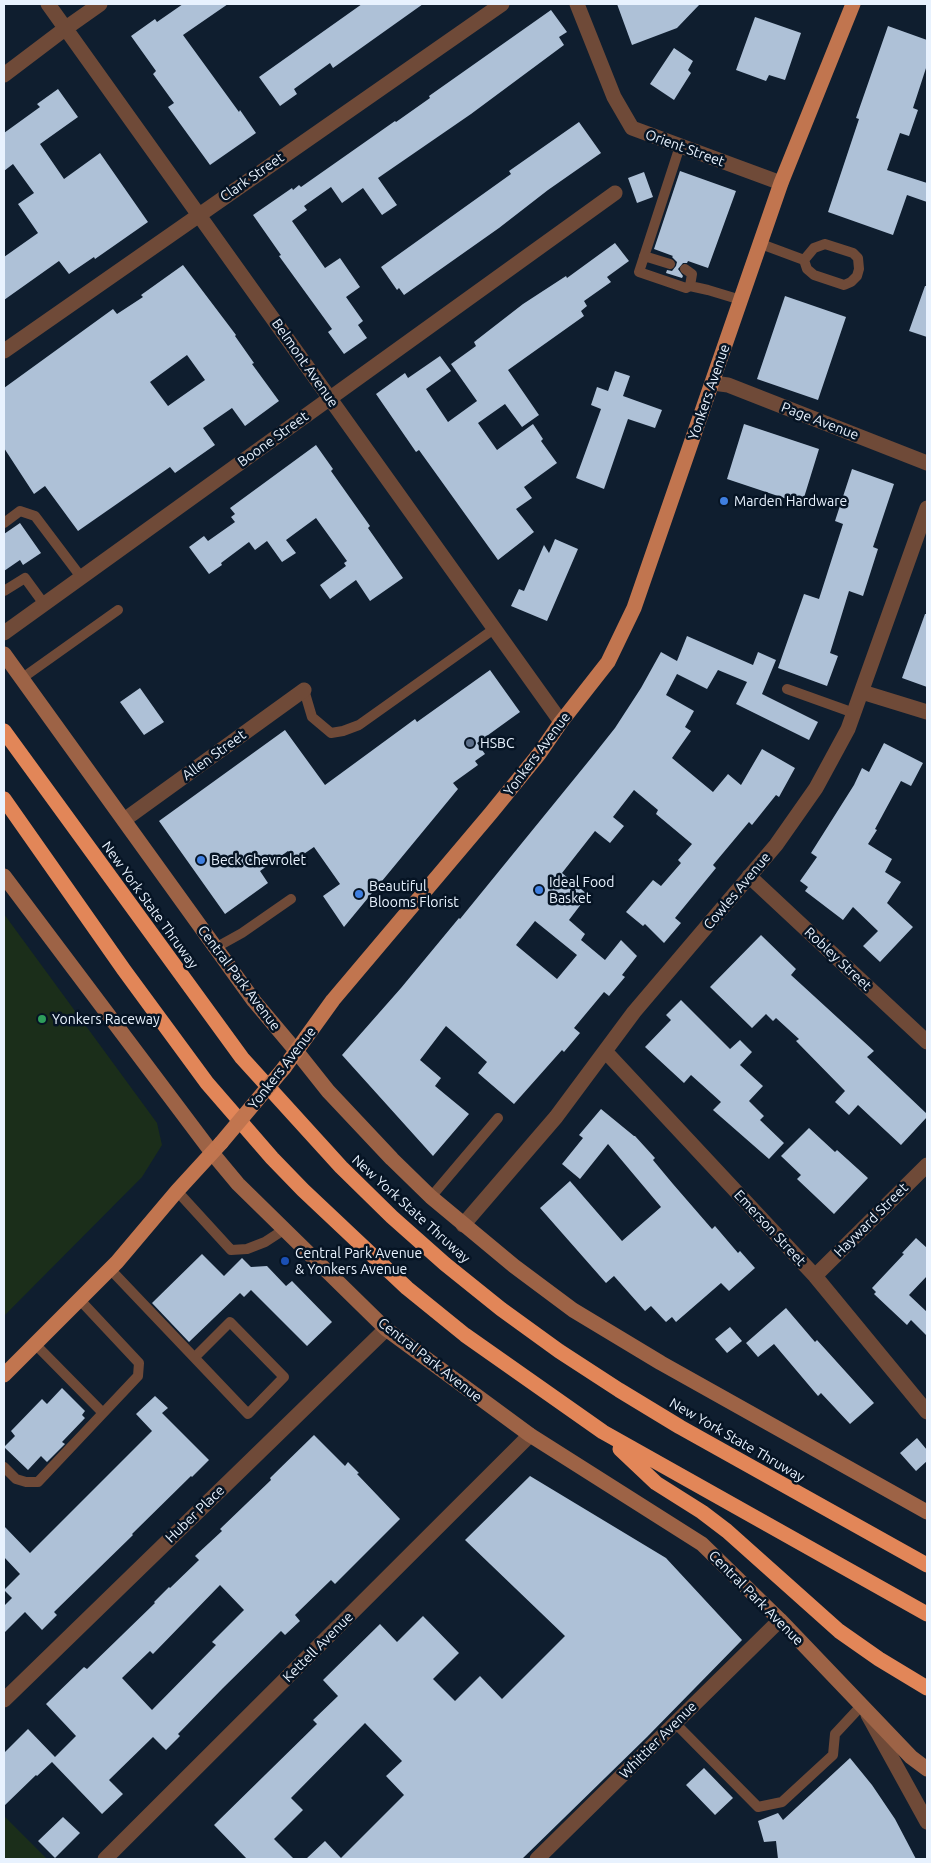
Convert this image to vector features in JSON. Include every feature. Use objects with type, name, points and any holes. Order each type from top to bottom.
[{"type":"highway","name":"New York State Thruway","points":[[4,731],[242,1058],[341,1167],[392,1217],[445,1264],[501,1308],[574,1361],[680,1427],[927,1565]]},
{"type":"highway","points":[[4,799],[207,1083],[272,1158],[353,1239],[407,1288],[465,1335],[603,1432],[927,1614]]},
{"type":"highway","points":[[603,1432],[656,1483],[702,1512],[727,1531],[839,1631],[879,1659],[927,1688]]},
{"type":"highway","points":[[836,1514],[927,1554]]},
{"type":"main road","name":"Yonkers Avenue","points":[[4,1374],[110,1269],[217,1148],[297,1052],[333,1000],[539,754],[561,722],[608,662],[634,608],[781,183],[853,4]]},
{"type":"main road","name":"Central Park Avenue","points":[[4,654],[254,1001],[328,1091],[431,1197],[463,1225],[573,1310],[661,1363],[927,1512]]},
{"type":"main road","name":"Central Park Avenue","points":[[4,876],[217,1148],[238,1184],[386,1329],[530,1435],[702,1544],[780,1620],[911,1757],[927,1769]]},
{"type":"street","name":"Belmont Avenue","points":[[48,4],[561,722]]},
{"type":"street","points":[[4,75],[100,4]]},
{"type":"street","name":"Clark Street","points":[[4,351],[502,4]]},
{"type":"street","name":"Orient Street","points":[[577,4],[614,97],[632,128],[781,183]]},
{"type":"street","name":"Boone Street","points":[[4,633],[615,193]]},
{"type":"street","name":"Page Avenue","points":[[713,383],[728,385],[927,463]]},
{"type":"street","name":"Cowles Avenue","points":[[463,1225],[556,1117],[634,1012],[776,845],[816,788],[848,729],[927,508]]},
{"type":"street","name":"Allen Street","points":[[124,820],[304,690]]},
{"type":"street","points":[[862,692],[927,712]]},
{"type":"street","name":"Robley Street","points":[[749,876],[927,1042]]},
{"type":"street","name":"Emerson Street","points":[[605,1051],[815,1276],[927,1412]]},
{"type":"street","name":"Hayward Street","points":[[815,1276],[927,1165]]},
{"type":"street","name":"Huber Place","points":[[4,1700],[386,1329]]},
{"type":"street","name":"Kettell Avenue","points":[[105,1859],[530,1435]]},
{"type":"street","name":"Whittier Avenue","points":[[537,1859],[780,1620]]},
{"type":"street","points":[[862,1705],[927,1822]]},
{"type":"lane","points":[[680,146],[639,272],[686,288],[690,286],[741,300]]},
{"type":"lane","points":[[760,244],[804,260]]},
{"type":"lane","points":[[825,244],[853,253],[858,258],[859,268],[857,276],[851,282],[844,285],[814,275],[807,269],[804,260],[814,248],[825,244]]},
{"type":"lane","points":[[644,256],[670,264]]},
{"type":"lane","points":[[685,269],[692,274],[690,286]]},
{"type":"lane","points":[[4,523],[20,511],[35,516],[81,578]]},
{"type":"lane","points":[[4,591],[25,578],[44,604]]},
{"type":"lane","points":[[21,679],[118,610]]},
{"type":"lane","points":[[304,690],[312,717],[331,733],[359,726],[494,629]]},
{"type":"lane","points":[[787,689],[854,713]]},
{"type":"lane","points":[[215,948],[242,933],[291,899]]},
{"type":"lane","points":[[431,1197],[498,1118]]},
{"type":"lane","points":[[177,1191],[232,1250],[247,1249],[265,1242],[285,1229]]},
{"type":"lane","points":[[110,1269],[248,1414],[284,1377],[230,1322],[195,1357]]},
{"type":"lane","points":[[4,1467],[16,1479],[26,1482],[38,1482],[138,1376],[139,1363],[79,1299]]},
{"type":"lane","points":[[35,1344],[103,1413]]},
{"type":"lane","points":[[675,1723],[758,1808],[782,1802],[833,1755],[835,1734],[862,1705]]},
{"type":"green space","name":"Yonkers Raceway","points":[[4,914],[157,1123],[162,1145],[142,1177],[4,1316]]},
{"type":"green space","points":[[4,1816],[47,1859],[4,1859]]},
{"type":"building","points":[[183,4],[228,4],[183,35],[256,133],[210,165],[168,107],[174,103],[153,74],[156,71],[131,36],[155,19],[157,22]]},
{"type":"building","points":[[362,4],[423,4],[333,68],[330,63],[294,89],[297,94],[280,106],[259,77]]},
{"type":"building","points":[[617,4],[700,4],[677,28],[632,45]]},
{"type":"building","points":[[551,10],[567,32],[559,37],[564,45],[471,114],[378,178],[397,205],[382,215],[363,188],[342,203],[331,187],[304,206],[307,210],[292,221],[325,268],[340,258],[360,287],[346,297],[363,321],[358,325],[367,338],[344,354],[328,332],[332,329],[279,256],[281,255],[253,215],[292,188],[293,190],[299,185],[301,187],[396,122],[430,98],[429,96]]},
{"type":"building","points":[[755,17],[801,33],[785,80],[769,75],[766,81],[736,70]]},
{"type":"building","points":[[888,26],[927,40],[927,65],[913,108],[918,110],[909,136],[900,133],[887,170],[927,183],[927,202],[907,195],[893,235],[828,212],[859,119],[856,118]]},
{"type":"building","points":[[674,48],[693,61],[688,70],[691,73],[674,100],[650,84]]},
{"type":"building","points":[[58,89],[78,117],[40,144],[64,179],[100,153],[148,222],[95,259],[94,257],[69,274],[59,261],[4,300],[4,257],[38,233],[18,204],[34,193],[13,164],[4,171],[4,133],[40,107],[37,104]]},
{"type":"building","points":[[579,122],[601,153],[404,295],[399,288],[397,290],[381,267],[511,174],[509,171]]},
{"type":"building","points":[[680,171],[736,191],[708,268],[688,261],[683,263],[678,269],[683,276],[682,278],[666,273],[667,270],[672,271],[676,266],[677,262],[673,256],[654,249]]},
{"type":"building","points":[[644,172],[653,197],[637,203],[628,178]]},
{"type":"building","points":[[615,243],[629,261],[607,277],[611,282],[584,301],[587,306],[581,311],[584,316],[508,370],[539,415],[522,427],[505,404],[478,423],[497,450],[533,424],[543,439],[541,441],[557,463],[524,487],[532,498],[516,509],[534,532],[498,560],[419,450],[416,452],[376,394],[405,373],[408,378],[440,356],[451,371],[426,389],[448,422],[477,401],[451,364],[476,346],[474,342],[523,304],[566,276],[567,278]]},
{"type":"building","points":[[183,265],[236,335],[254,363],[252,364],[279,401],[245,426],[232,408],[203,428],[215,445],[175,473],[170,467],[78,531],[45,486],[34,494],[4,448],[4,388],[113,309],[117,314],[143,297],[141,295]],"holes":[[[187,355],[205,380],[168,406],[150,382]]]},
{"type":"building","points":[[925,286],[927,286],[927,337],[909,331]]},
{"type":"building","points":[[785,296],[846,317],[818,400],[757,379]]},
{"type":"building","points":[[615,371],[630,376],[623,396],[662,410],[655,428],[628,419],[604,489],[576,478],[601,409],[591,405],[597,387],[608,391]]},
{"type":"building","points":[[744,424],[819,449],[802,504],[727,479]]},
{"type":"building","points":[[316,445],[333,469],[331,471],[370,526],[368,528],[403,578],[370,601],[356,580],[330,599],[320,585],[346,566],[344,563],[347,561],[316,518],[286,540],[296,553],[282,562],[267,541],[255,550],[249,542],[209,574],[189,547],[204,536],[208,541],[235,522],[231,517],[235,514],[230,508]]},
{"type":"building","points":[[852,469],[894,484],[873,547],[878,549],[863,596],[849,591],[830,653],[838,656],[827,686],[778,668],[804,594],[819,599],[843,524],[835,521]]},
{"type":"building","points":[[20,523],[41,553],[23,565],[20,560],[4,571],[4,534]]},
{"type":"building","points":[[555,539],[578,549],[547,621],[511,606],[519,589],[524,591],[544,545],[549,553]]},
{"type":"building","points":[[925,614],[927,614],[927,687],[902,678]]},
{"type":"building","points":[[687,636],[753,665],[758,652],[776,660],[762,694],[818,722],[809,740],[736,704],[747,682],[718,670],[707,689],[677,674],[666,695],[694,711],[685,727],[691,731],[672,758],[713,792],[728,774],[741,785],[762,749],[795,768],[779,797],[776,795],[752,825],[749,822],[713,865],[716,868],[675,918],[681,923],[664,943],[645,924],[643,926],[626,912],[653,880],[661,886],[681,863],[678,860],[692,844],[656,814],[658,810],[634,790],[613,817],[624,826],[610,843],[595,831],[562,873],[588,895],[569,920],[585,934],[581,940],[605,960],[621,940],[637,956],[622,975],[625,977],[609,996],[604,992],[574,1028],[580,1033],[564,1052],[562,1050],[514,1104],[478,1073],[487,1062],[446,1026],[420,1060],[441,1078],[435,1086],[469,1114],[433,1156],[342,1055],[460,919],[615,728],[641,688],[661,652],[677,661]],"holes":[[[535,921],[577,955],[557,979],[516,945]]]},
{"type":"building","points":[[490,670],[520,712],[477,743],[485,754],[475,761],[478,765],[453,783],[458,789],[344,927],[323,896],[340,884],[314,847],[295,860],[288,851],[260,871],[268,883],[225,914],[159,821],[285,730],[325,785],[415,719],[417,722]]},
{"type":"building","points":[[140,688],[164,722],[144,735],[120,702]]},
{"type":"building","points":[[884,743],[923,763],[911,786],[901,781],[868,844],[892,859],[885,872],[901,882],[887,903],[913,927],[880,962],[863,946],[878,931],[853,907],[843,920],[805,891],[808,887],[800,881],[817,857],[811,853],[854,785],[862,768],[869,772]]},
{"type":"building","points":[[761,935],[796,969],[791,975],[874,1051],[867,1057],[927,1114],[927,1117],[901,1145],[858,1105],[849,1115],[835,1102],[845,1091],[796,1041],[799,1039],[776,1018],[773,1021],[766,1014],[752,1028],[710,987]]},
{"type":"building","points":[[681,1000],[730,1049],[740,1040],[752,1052],[740,1065],[763,1086],[749,1101],[764,1116],[760,1120],[784,1143],[769,1159],[713,1110],[721,1102],[691,1075],[684,1083],[645,1047],[671,1020],[666,1015]]},
{"type":"building","points":[[601,1109],[635,1136],[712,1229],[715,1226],[738,1253],[740,1251],[755,1268],[729,1291],[721,1283],[676,1322],[672,1317],[666,1322],[651,1306],[645,1311],[614,1276],[606,1283],[540,1208],[570,1181],[622,1241],[661,1207],[608,1144],[580,1179],[562,1164],[583,1138],[579,1135]]},
{"type":"building","points":[[809,1128],[868,1178],[834,1214],[797,1179],[801,1175],[781,1156]]},
{"type":"building","points":[[916,1238],[927,1248],[927,1276],[909,1295],[927,1312],[927,1336],[911,1320],[907,1325],[874,1294],[876,1292],[872,1288],[904,1254],[902,1253]]},
{"type":"building","points":[[202,1254],[224,1276],[242,1258],[251,1267],[267,1266],[286,1286],[292,1281],[332,1322],[307,1346],[251,1290],[244,1297],[240,1293],[189,1342],[152,1303]]},
{"type":"building","points":[[786,1308],[815,1342],[817,1340],[874,1403],[850,1424],[821,1393],[818,1396],[774,1344],[758,1357],[746,1343]]},
{"type":"building","points":[[730,1327],[742,1341],[727,1353],[715,1339]]},
{"type":"building","points":[[62,1388],[85,1411],[82,1415],[85,1418],[62,1442],[65,1444],[47,1462],[41,1456],[28,1470],[4,1447],[15,1436],[11,1431],[42,1399],[47,1404]]},
{"type":"building","points":[[155,1396],[168,1408],[162,1413],[209,1460],[54,1612],[57,1615],[42,1630],[25,1612],[4,1633],[4,1606],[12,1598],[4,1590],[20,1574],[4,1557],[4,1526],[30,1553],[152,1431],[136,1414]]},
{"type":"building","points":[[314,1435],[345,1466],[348,1462],[400,1519],[335,1584],[331,1580],[295,1615],[300,1621],[285,1635],[281,1631],[178,1734],[180,1736],[166,1750],[153,1737],[109,1780],[123,1794],[102,1814],[52,1762],[4,1806],[4,1753],[28,1729],[55,1757],[76,1736],[46,1704],[84,1667],[87,1669],[169,1587],[199,1560],[195,1556],[222,1531],[220,1529],[271,1480],[270,1478]],"holes":[[[220,1585],[244,1610],[212,1642],[216,1645],[152,1710],[122,1678],[150,1651],[153,1654]]]},
{"type":"building","points":[[917,1438],[927,1450],[927,1461],[916,1471],[900,1453]]},
{"type":"building","points":[[530,1476],[666,1558],[742,1640],[647,1737],[522,1859],[306,1859],[325,1841],[341,1858],[404,1795],[386,1776],[402,1761],[365,1723],[291,1798],[303,1810],[274,1839],[294,1859],[247,1859],[214,1825],[317,1724],[313,1720],[338,1696],[323,1680],[380,1624],[397,1642],[423,1616],[459,1653],[433,1679],[455,1701],[480,1676],[502,1699],[565,1636],[465,1540]]},
{"type":"building","points":[[850,1758],[872,1785],[895,1819],[916,1859],[778,1859],[776,1841],[764,1842],[758,1821],[778,1813],[783,1820]]},
{"type":"building","points":[[704,1768],[733,1798],[715,1815],[686,1785]]},
{"type":"building","points":[[63,1817],[80,1833],[55,1858],[38,1841]]},
{"type":"place","name":"Marden Hardware","points":[[724,501]]},
{"type":"place","name":"HSBC","points":[[470,743]]},
{"type":"place","name":"Beck Chevrolet","points":[[201,860]]},
{"type":"place","name":"Ideal Food Basket","points":[[539,890]]},
{"type":"place","name":"Beautiful Blooms Florist","points":[[359,894]]},
{"type":"place","name":"Yonkers Raceway","points":[[42,1019]]},
{"type":"place","name":"Central Park Avenue & Yonkers Avenue","points":[[285,1261]]}]
